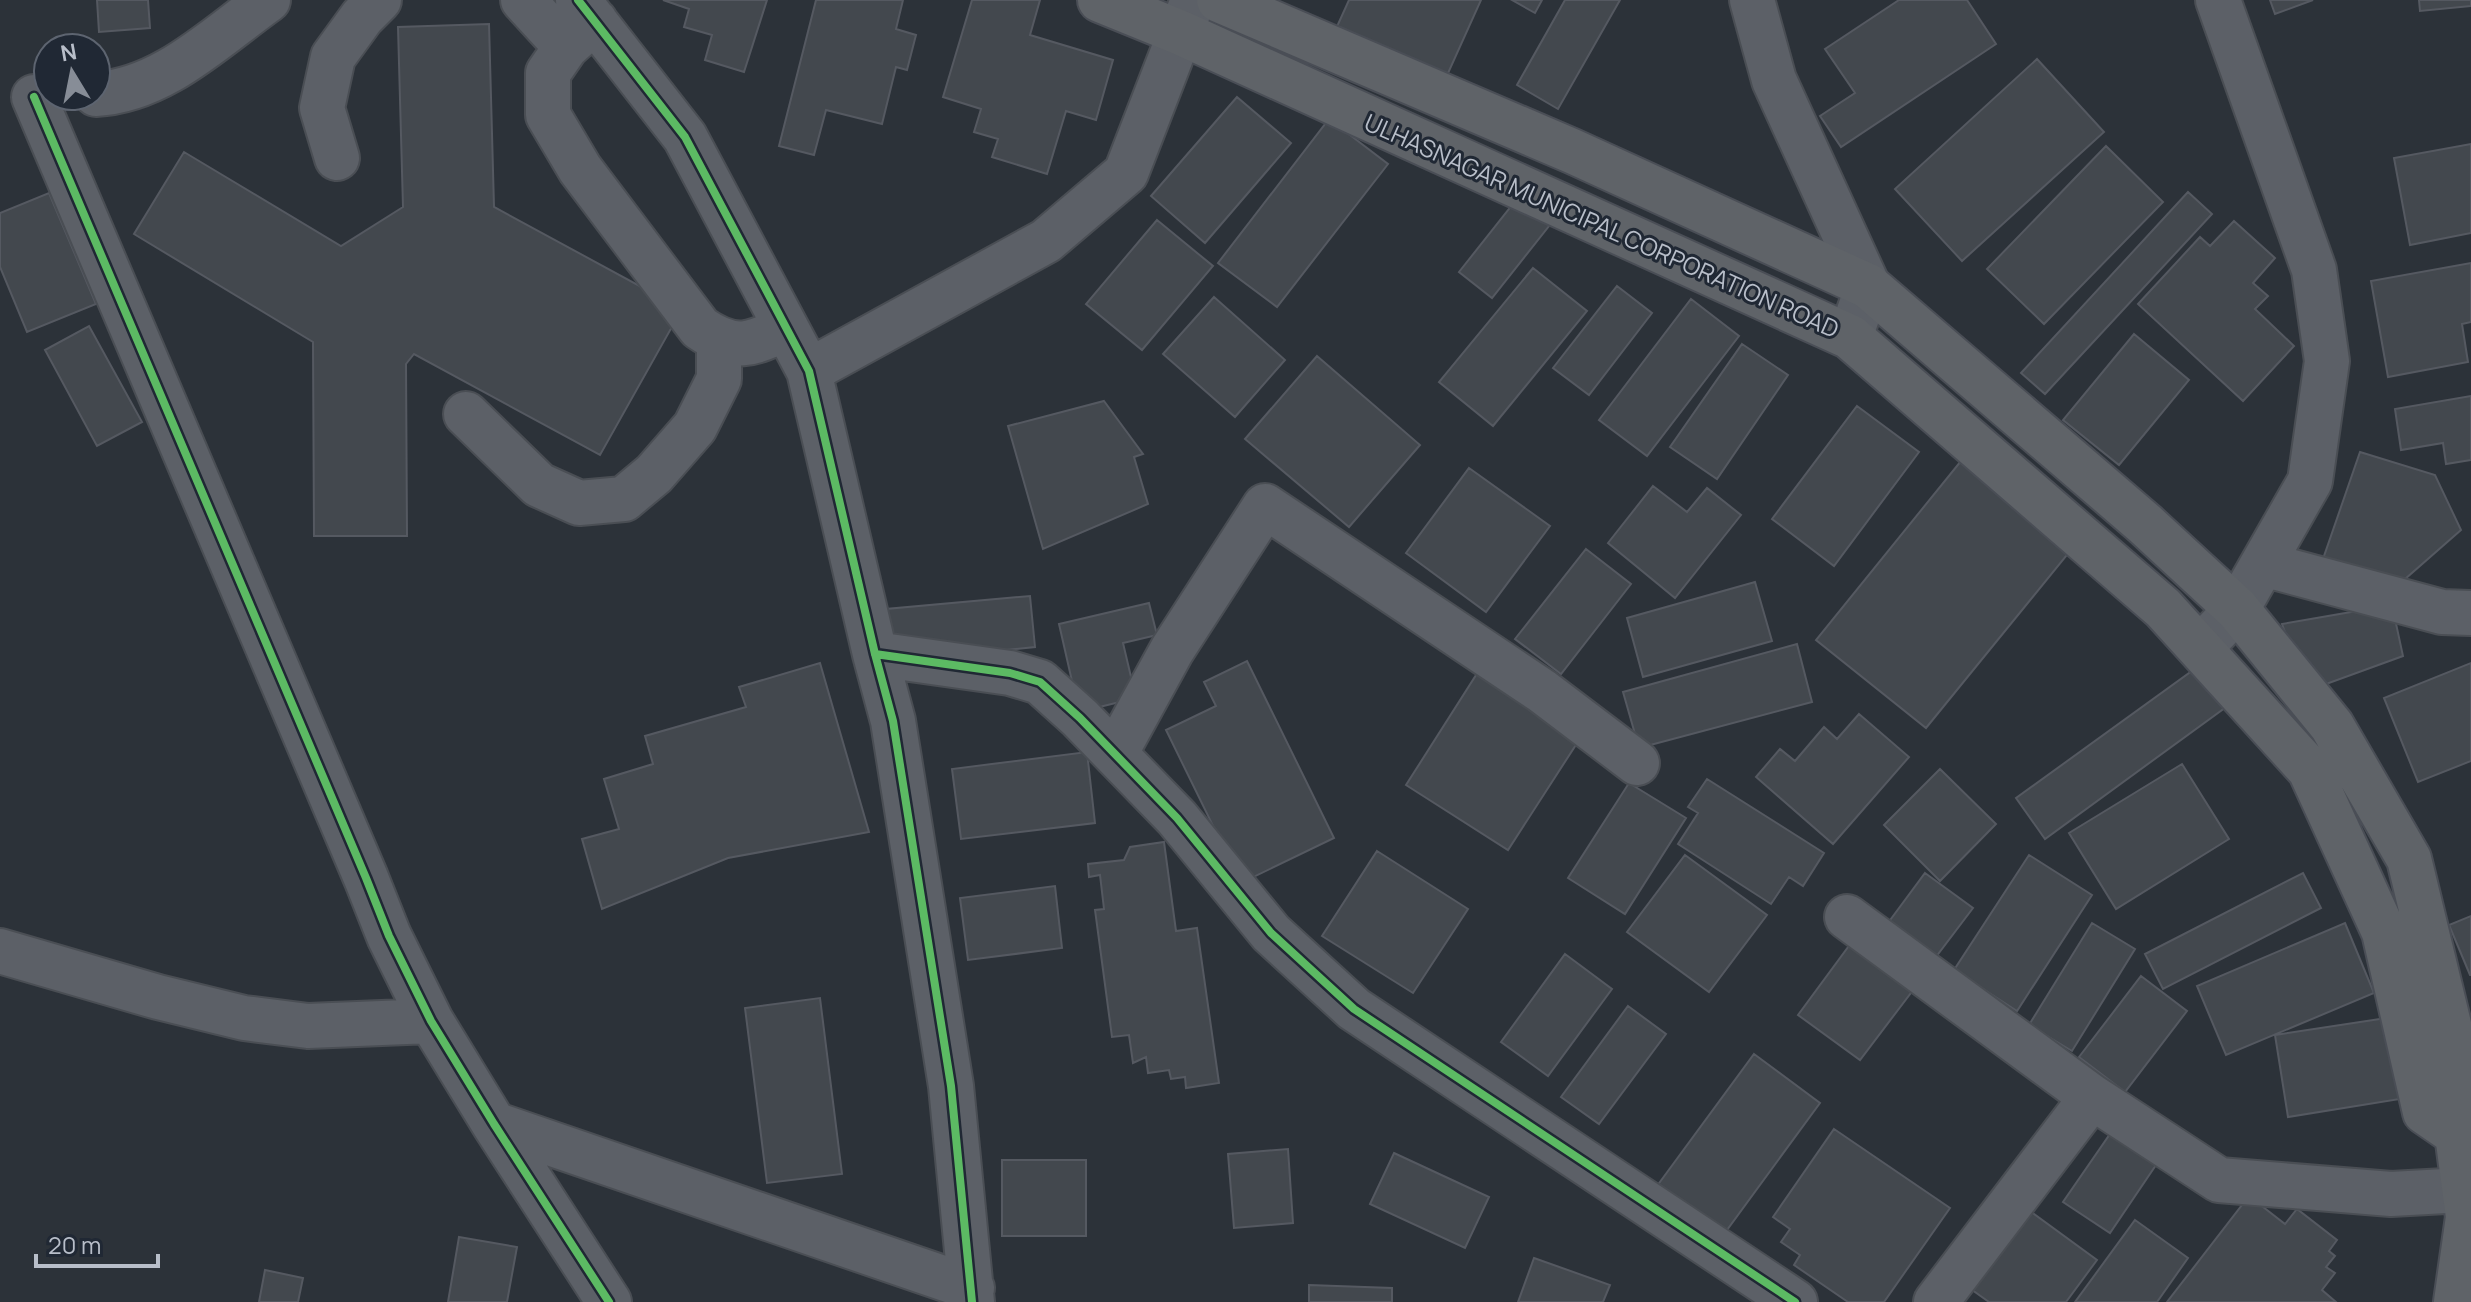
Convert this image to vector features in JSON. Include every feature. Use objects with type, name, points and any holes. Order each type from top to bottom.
[{"type":"main road","name":"ULHASNAGAR MUNICIPAL CORPORATION ROAD","points":[[1100,0],[1187,16],[1850,337],[2163,608],[2310,770],[2384,932],[2425,1112],[2464,1131]]},
{"type":"main road","points":[[1219,0],[1572,151],[1868,286],[2145,524],[2237,609],[2332,726],[2409,859],[2466,1095],[2464,1131],[2468,1210],[2456,1302]]},
{"type":"street","points":[[112,92],[164,75],[268,0]]},
{"type":"street","points":[[337,158],[322,108],[333,57],[362,17],[379,0]]},
{"type":"street","points":[[494,1124],[972,1295],[951,1086],[893,721],[809,371],[685,137],[580,22],[523,0]]},
{"type":"street","points":[[1752,0],[1774,80],[1868,286],[1850,337]]},
{"type":"street","points":[[2200,648],[2237,609],[2310,481],[2327,361],[2314,270],[2218,0]]},
{"type":"street","points":[[809,371],[1046,241],[1126,173],[1187,16]]},
{"type":"street","points":[[580,22],[548,73],[548,115],[589,181],[700,328],[719,341],[753,344],[786,328]]},
{"type":"street","points":[[29,94],[389,936],[431,1021],[609,1302]]},
{"type":"street","points":[[466,414],[539,485],[579,503],[624,499],[654,474],[695,427],[719,379],[719,341]]},
{"type":"street","points":[[1115,754],[1172,650],[1265,506],[1542,691],[1637,763]]},
{"type":"street","points":[[2263,564],[2442,612],[2471,613]]},
{"type":"street","points":[[875,654],[1010,673],[1040,682],[1080,718],[1177,818],[1271,933],[1354,1009],[1795,1302]]},
{"type":"street","points":[[1847,917],[2092,1097],[2219,1180],[2391,1194],[2468,1210]]},
{"type":"street","points":[[0,951],[158,997],[244,1018],[308,1026],[431,1021]]},
{"type":"street","points":[[1936,1302],[2092,1097]]},
{"type":"building","points":[[97,0],[148,0],[150,28],[99,32]]},
{"type":"building","points":[[663,0],[767,0],[744,72],[705,60],[712,35],[684,27],[689,9]]},
{"type":"building","points":[[816,0],[903,0],[896,29],[916,35],[907,70],[896,67],[882,124],[826,110],[814,155],[779,146]]},
{"type":"building","points":[[972,0],[1040,0],[1030,35],[1113,60],[1096,120],[1066,111],[1047,174],[992,157],[998,139],[974,132],[981,109],[943,97]]},
{"type":"building","points":[[1349,0],[1481,0],[1440,91],[1330,42]]},
{"type":"building","points":[[1512,0],[1542,0],[1535,13]]},
{"type":"building","points":[[1565,0],[1620,0],[1558,109],[1517,85]]},
{"type":"building","points":[[1899,0],[1967,0],[1996,44],[1841,147],[1820,116],[1855,93],[1825,49]]},
{"type":"building","points":[[2270,0],[2313,0],[2275,14]]},
{"type":"building","points":[[2419,0],[2471,0],[2471,6],[2420,11]]},
{"type":"building","points":[[489,24],[494,207],[682,309],[600,455],[414,354],[406,364],[407,536],[314,536],[313,342],[134,234],[184,152],[341,246],[403,207],[398,27]]},
{"type":"building","points":[[2037,59],[2104,132],[1962,261],[1895,189]]},
{"type":"building","points":[[1237,97],[1291,143],[1205,243],[1151,196]]},
{"type":"building","points":[[1329,119],[1388,164],[1277,307],[1218,263]]},
{"type":"building","points":[[2471,144],[2471,233],[2410,245],[2394,158]]},
{"type":"building","points":[[2106,146],[2163,202],[2044,324],[1987,269]]},
{"type":"building","points":[[1524,190],[1557,216],[1492,298],[1459,272]]},
{"type":"building","points":[[2188,192],[2212,214],[2045,394],[2021,373]]},
{"type":"building","points":[[49,193],[96,304],[27,332],[0,267],[0,213]]},
{"type":"building","points":[[1157,220],[1213,266],[1142,350],[1086,304]]},
{"type":"building","points":[[2234,221],[2275,258],[2253,283],[2268,296],[2255,309],[2294,346],[2243,401],[2138,304],[2200,237],[2210,246]]},
{"type":"building","points":[[2471,263],[2471,322],[2462,324],[2468,362],[2388,377],[2371,281]]},
{"type":"building","points":[[1533,268],[1587,311],[1493,426],[1439,382]]},
{"type":"building","points":[[1617,286],[1652,313],[1589,395],[1553,368]]},
{"type":"building","points":[[1214,297],[1285,360],[1235,417],[1163,354]]},
{"type":"building","points":[[1691,299],[1739,336],[1647,456],[1599,420]]},
{"type":"building","points":[[89,326],[142,422],[97,446],[45,350]]},
{"type":"building","points":[[2134,334],[2189,380],[2119,465],[2063,420]]},
{"type":"building","points":[[1742,344],[1788,375],[1717,479],[1670,447]]},
{"type":"building","points":[[1317,356],[1420,445],[1349,527],[1245,439]]},
{"type":"building","points":[[2471,396],[2471,460],[2446,464],[2443,443],[2401,450],[2395,409]]},
{"type":"building","points":[[1104,401],[1143,454],[1134,457],[1148,504],[1043,549],[1008,426]]},
{"type":"building","points":[[1857,406],[1919,452],[1834,566],[1772,519]]},
{"type":"building","points":[[2360,452],[2435,475],[2461,530],[2397,586],[2323,559]]},
{"type":"building","points":[[1961,461],[2071,550],[1926,728],[1816,640]]},
{"type":"building","points":[[1469,468],[1550,526],[1486,612],[1406,553]]},
{"type":"building","points":[[1653,486],[1687,512],[1707,488],[1741,515],[1675,598],[1608,543]]},
{"type":"building","points":[[1586,549],[1631,584],[1561,674],[1515,639]]},
{"type":"building","points":[[1755,582],[1772,641],[1643,677],[1627,618]]},
{"type":"building","points":[[1030,596],[1035,647],[935,657],[878,633],[875,610]]},
{"type":"building","points":[[1149,603],[1157,635],[1123,643],[1136,698],[1079,712],[1059,624]]},
{"type":"building","points":[[2392,605],[2403,656],[2307,691],[2282,624]]},
{"type":"building","points":[[1797,644],[1812,702],[1639,748],[1623,692]]},
{"type":"building","points":[[1247,661],[1334,838],[1241,883],[1166,730],[1216,706],[1204,682]]},
{"type":"building","points":[[820,663],[869,832],[728,858],[602,909],[582,839],[619,829],[604,779],[653,764],[645,736],[746,707],[739,687]]},
{"type":"building","points":[[2203,663],[2233,702],[2045,839],[2016,798]]},
{"type":"building","points":[[2471,663],[2471,761],[2418,782],[2384,698]]},
{"type":"building","points":[[1478,672],[1581,737],[1508,850],[1406,785]]},
{"type":"building","points":[[1859,714],[1909,757],[1833,844],[1756,777],[1780,749],[1795,761],[1824,727],[1837,739]]},
{"type":"building","points":[[1087,752],[1095,823],[961,839],[952,769]]},
{"type":"building","points":[[2182,764],[2229,839],[2116,909],[2069,833]]},
{"type":"building","points":[[1940,769],[1996,824],[1940,881],[1884,825]]},
{"type":"building","points":[[1707,779],[1824,853],[1803,886],[1789,877],[1771,904],[1678,844],[1698,813],[1688,807]]},
{"type":"building","points":[[1629,783],[1686,818],[1625,914],[1568,878]]},
{"type":"building","points":[[1164,842],[1176,931],[1197,928],[1219,1083],[1186,1088],[1185,1077],[1171,1079],[1169,1070],[1148,1073],[1146,1057],[1133,1063],[1129,1035],[1112,1037],[1095,910],[1104,909],[1100,875],[1089,877],[1088,864],[1124,860],[1130,847]]},
{"type":"building","points":[[1377,851],[1468,909],[1413,993],[1322,936]]},
{"type":"building","points":[[1685,855],[1767,915],[1709,992],[1627,932]]},
{"type":"building","points":[[2029,855],[2092,895],[2017,1011],[1954,970]]},
{"type":"building","points":[[1925,873],[1973,908],[1932,962],[1885,927]]},
{"type":"building","points":[[2303,873],[2321,908],[2163,989],[2145,954]]},
{"type":"building","points":[[1055,886],[1062,948],[968,960],[960,898]]},
{"type":"building","points":[[2471,916],[2471,975],[2470,975],[2449,925]]},
{"type":"building","points":[[2092,923],[2135,949],[2072,1051],[2029,1025]]},
{"type":"building","points":[[2345,923],[2374,993],[2226,1055],[2197,986]]},
{"type":"building","points":[[1857,935],[1920,981],[1860,1060],[1798,1015]]},
{"type":"building","points":[[1565,954],[1612,989],[1548,1076],[1501,1042]]},
{"type":"building","points":[[2141,976],[2187,1011],[2125,1092],[2079,1057]]},
{"type":"building","points":[[820,998],[842,1174],[767,1183],[745,1008]]},
{"type":"building","points":[[1628,1006],[1666,1034],[1599,1124],[1561,1097]]},
{"type":"building","points":[[2393,1017],[2406,1098],[2288,1117],[2275,1035]]},
{"type":"building","points":[[1754,1054],[1820,1103],[1724,1234],[1657,1186]]},
{"type":"building","points":[[1834,1129],[1950,1208],[1884,1302],[1848,1302],[1794,1265],[1800,1255],[1781,1242],[1790,1229],[1773,1217]]},
{"type":"building","points":[[2110,1134],[2156,1165],[2110,1233],[2063,1202]]},
{"type":"building","points":[[1288,1149],[1293,1223],[1234,1228],[1228,1154]]},
{"type":"building","points":[[1394,1153],[1489,1197],[1465,1248],[1370,1204]]},
{"type":"building","points":[[1002,1160],[1086,1160],[1086,1236],[1002,1236]]},
{"type":"building","points":[[2249,1196],[2285,1224],[2297,1209],[2337,1240],[2329,1251],[2335,1256],[2326,1267],[2335,1273],[2322,1290],[2336,1302],[2167,1302]]},
{"type":"building","points":[[2026,1208],[2097,1260],[2066,1302],[1989,1302],[1968,1287]]},
{"type":"building","points":[[2135,1220],[2188,1258],[2157,1302],[2075,1302]]},
{"type":"building","points":[[459,1237],[517,1247],[507,1302],[448,1302]]},
{"type":"building","points":[[1534,1258],[1610,1285],[1603,1302],[1518,1302]]},
{"type":"building","points":[[265,1270],[303,1278],[298,1302],[259,1302]]},
{"type":"building","points":[[1309,1285],[1392,1288],[1392,1302],[1309,1302]]},
{"type":"cycle path","points":[[578,0],[685,137],[809,371],[893,721],[951,1086],[972,1302]]},
{"type":"cycle path","points":[[40,112],[389,936],[431,1021],[609,1302]]},
{"type":"cycle path","points":[[875,654],[1010,673],[1040,682],[1080,718],[1177,818],[1271,933],[1354,1009],[1795,1302]]}]
